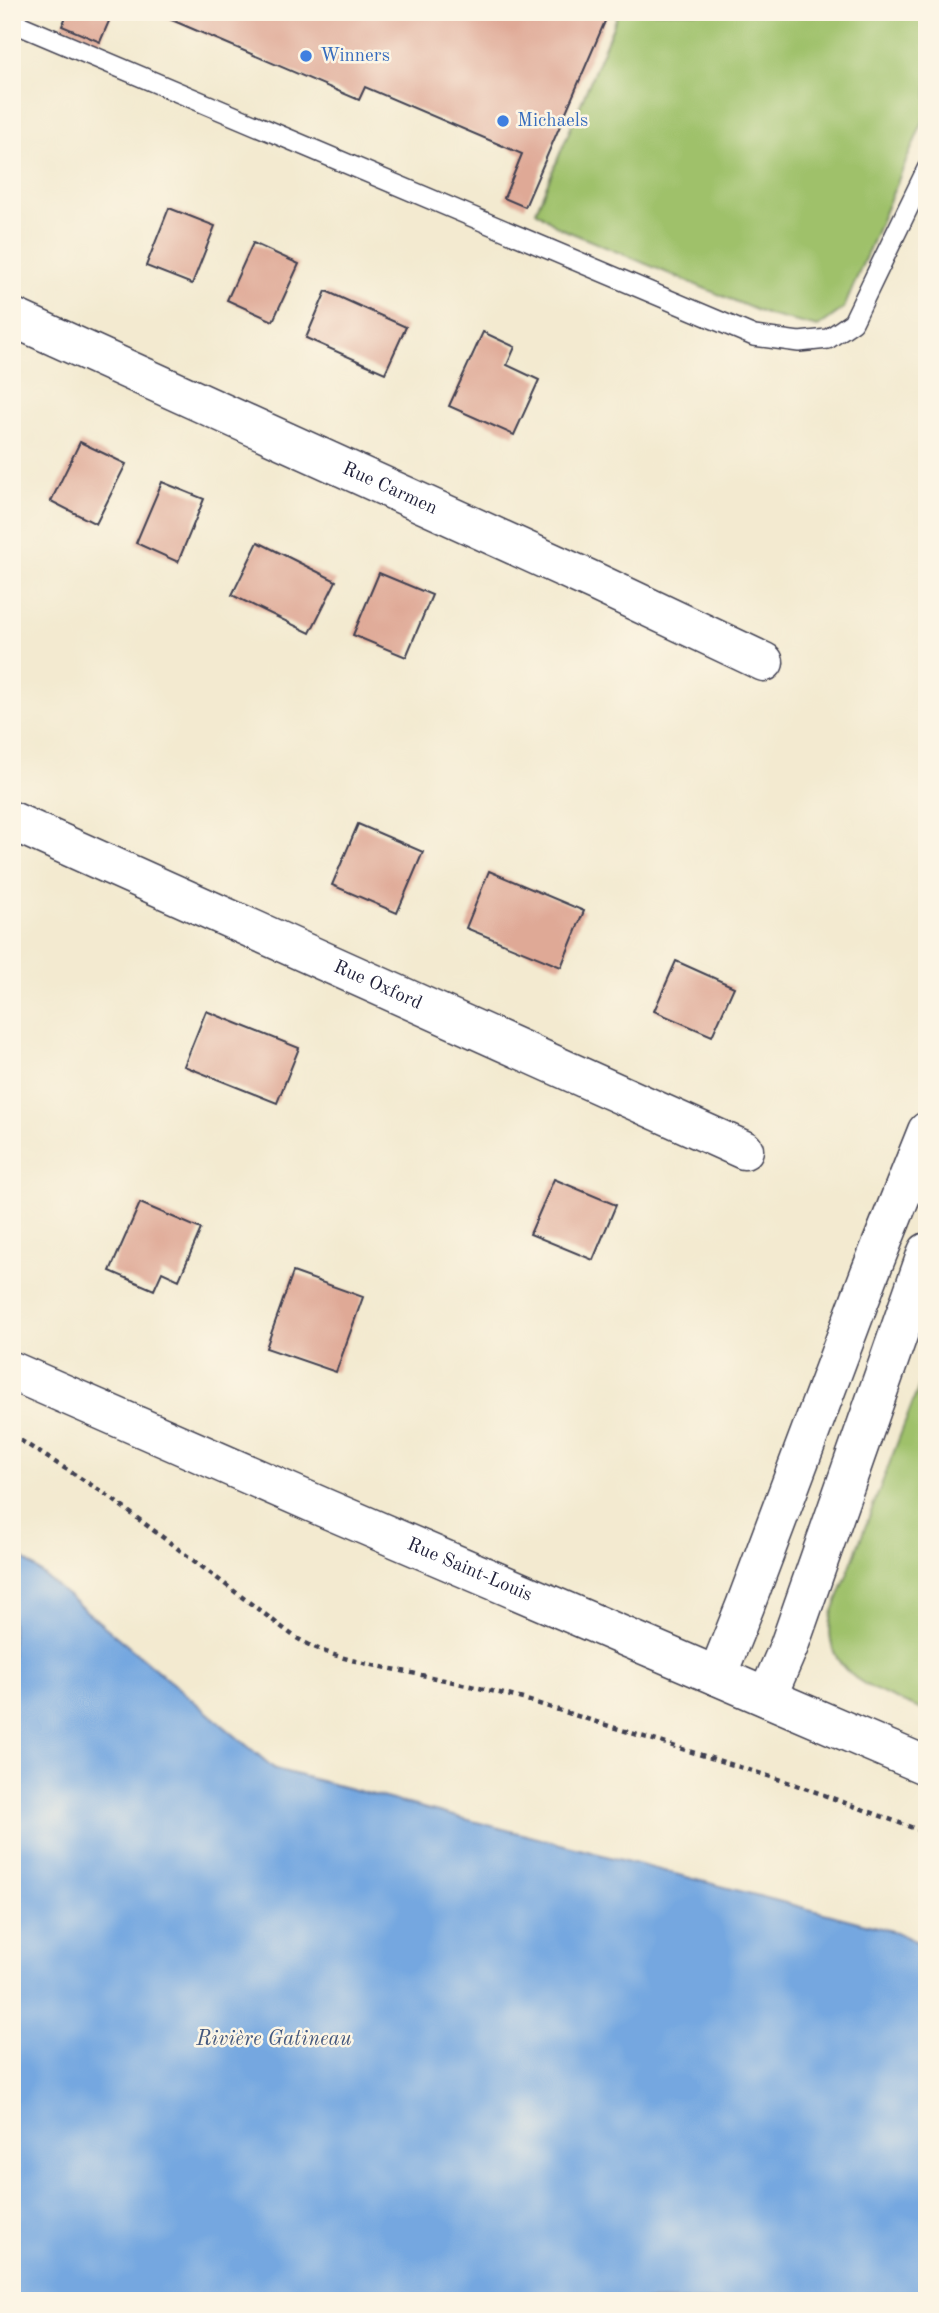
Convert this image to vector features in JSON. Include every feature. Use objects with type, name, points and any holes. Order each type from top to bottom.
[{"type":"main road","name":"Rue Carmen","points":[[12,317],[595,582],[764,662]]},
{"type":"main road","name":"Rue Oxford","points":[[12,821],[744,1150]]},
{"type":"main road","points":[[717,1676],[870,1273],[927,1131]]},
{"type":"main road","points":[[767,1697],[789,1646],[927,1252]]},
{"type":"main road","name":"Rue Saint-Louis","points":[[12,1371],[927,1766]]},
{"type":"lane","points":[[12,22],[754,337],[799,342],[828,339],[853,323],[927,169]]},
{"type":"path","points":[[12,1435],[104,1493],[312,1647],[359,1662],[484,1688],[523,1699],[794,1784],[927,1833]]},
{"type":"green space","points":[[619,12],[927,12],[927,112],[844,308],[818,327],[768,315],[560,228],[536,211]]},
{"type":"green space","points":[[927,1365],[927,1712],[873,1689],[857,1679],[834,1653],[830,1635],[832,1614]]},
{"type":"water","name":"Rivière Gatineau","points":[[12,1549],[275,1769],[896,1932],[927,1947],[927,2301],[12,2301]]},
{"type":"building","points":[[68,12],[113,12],[100,42],[62,26]]},
{"type":"building","name":"Michaels","points":[[153,12],[609,12],[525,207],[504,198],[522,154],[365,87],[359,100]]},
{"type":"building","points":[[169,208],[215,226],[192,284],[146,266]]},
{"type":"building","points":[[253,243],[299,264],[273,321],[227,300]]},
{"type":"building","points":[[326,291],[406,327],[385,373],[306,338]]},
{"type":"building","points":[[483,332],[515,347],[507,365],[539,380],[514,435],[449,406]]},
{"type":"building","points":[[80,442],[126,464],[96,524],[51,501]]},
{"type":"building","points":[[162,482],[204,499],[178,562],[136,543]]},
{"type":"building","points":[[258,542],[336,581],[310,633],[232,595]]},
{"type":"building","points":[[379,573],[432,595],[406,657],[353,635]]},
{"type":"building","points":[[358,824],[423,852],[397,913],[332,885]]},
{"type":"building","points":[[489,871],[584,911],[561,967],[466,928]]},
{"type":"building","points":[[676,961],[734,987],[712,1036],[654,1011]]},
{"type":"building","points":[[206,1011],[299,1048],[277,1103],[184,1066]]},
{"type":"building","points":[[554,1179],[616,1205],[593,1260],[530,1234]]},
{"type":"building","points":[[140,1203],[201,1229],[179,1280],[162,1272],[154,1290],[110,1271]]},
{"type":"building","points":[[293,1272],[363,1297],[336,1372],[266,1348]]},
{"type":"place","name":"Winners","points":[[306,56]]},
{"type":"place","name":"Michaels","points":[[503,121]]}]
